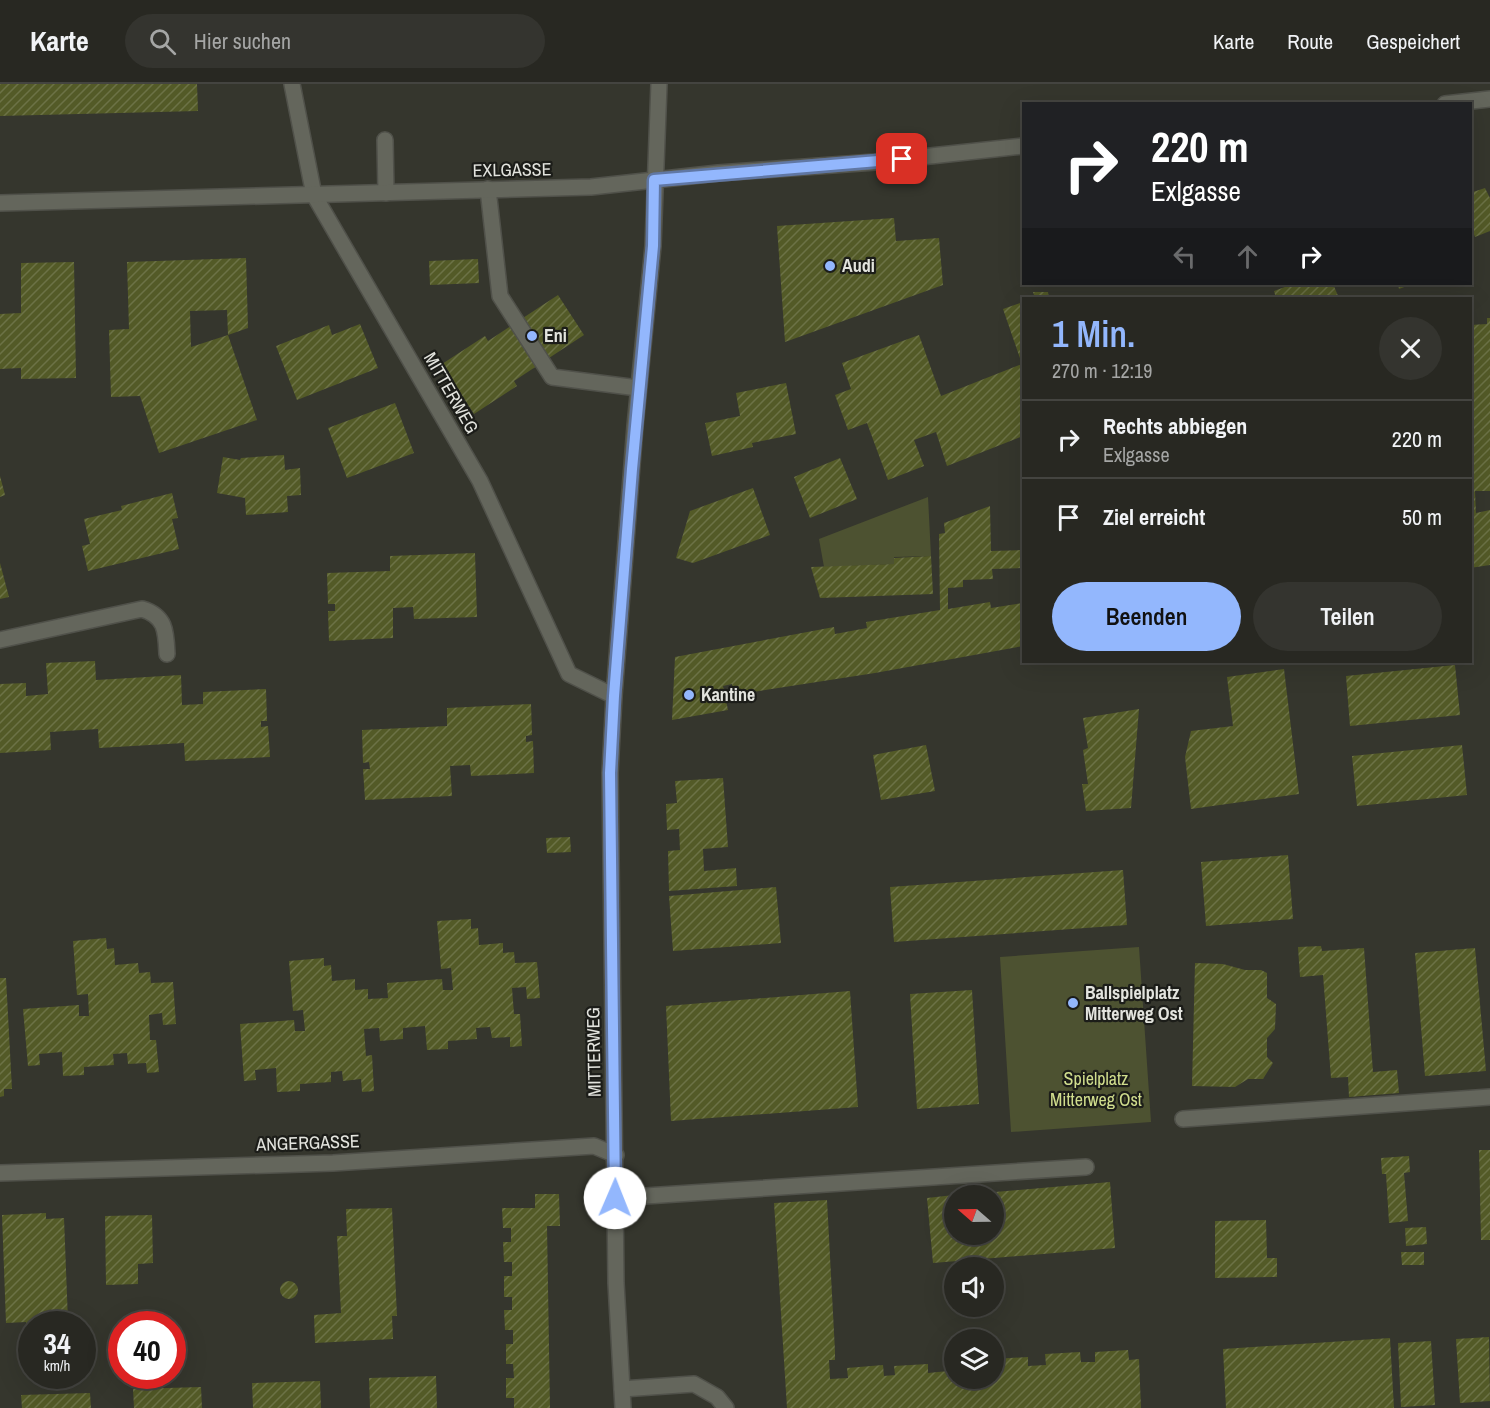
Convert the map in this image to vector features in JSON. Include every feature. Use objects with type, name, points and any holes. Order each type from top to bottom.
[{"type":"street","name":"MITTERWEG","points":[[292,84],[314,195],[480,482],[569,674],[614,696]]},
{"type":"street","name":"MITTERWEG","points":[[623,1408],[616,1283],[610,773],[638,388],[653,246],[658,84]]},
{"type":"street","points":[[1463,102],[1490,99]]},
{"type":"street","points":[[385,140],[386,193]]},
{"type":"street","name":"EXLGASSE","points":[[0,203],[591,187],[875,162],[1022,146]]},
{"type":"street","points":[[488,189],[500,296],[552,377],[638,388]]},
{"type":"street","points":[[0,640],[142,609],[151,612],[163,625],[167,654]]},
{"type":"street","points":[[1183,1119],[1490,1097]]},
{"type":"street","name":"ANGERGASSE","points":[[0,1173],[333,1163],[594,1146],[616,1155]]},
{"type":"street","points":[[615,1198],[1086,1167]]},
{"type":"street","points":[[622,1389],[694,1384],[717,1397],[726,1408]]},
{"type":"green space","points":[[928,497],[931,556],[894,557],[894,564],[824,567],[819,539]]},
{"type":"green space","name":"Spielplatz Mitterweg Ost","points":[[1139,947],[1151,1122],[1011,1132],[1000,957]]},
{"type":"building","points":[[0,84],[197,84],[198,111],[0,116]]},
{"type":"building","points":[[1485,188],[1490,198],[1490,231],[1475,237],[1472,229],[1472,192]]},
{"type":"building","points":[[894,218],[896,241],[939,238],[943,285],[785,342],[777,226]]},
{"type":"building","points":[[246,258],[248,328],[228,335],[257,420],[159,453],[140,396],[111,397],[109,330],[129,329],[127,262]],"holes":[[[227,310],[228,335],[191,347],[190,311]]]},
{"type":"building","points":[[478,259],[479,283],[430,285],[429,261]]},
{"type":"building","points":[[74,262],[76,378],[21,379],[21,368],[0,369],[0,314],[21,313],[21,263]]},
{"type":"building","points":[[1290,285],[1333,285],[1339,297],[1276,297],[1274,291]]},
{"type":"building","points":[[1033,292],[1048,292],[1049,297],[1035,297]]},
{"type":"building","points":[[558,295],[584,335],[514,381],[517,386],[474,414],[442,364],[485,336],[488,341]]},
{"type":"building","points":[[1022,302],[1022,364],[1003,309]]},
{"type":"building","points":[[1487,318],[1490,318],[1490,491],[1475,491],[1476,513],[1490,510],[1490,565],[1472,568],[1472,325],[1487,324]]},
{"type":"building","points":[[360,324],[378,368],[297,400],[276,346],[329,325],[332,335]]},
{"type":"building","points":[[919,335],[941,396],[1022,364],[1022,436],[947,466],[936,432],[914,440],[924,466],[888,480],[867,423],[848,430],[835,395],[851,389],[842,363]]},
{"type":"building","points":[[786,383],[796,434],[752,443],[753,447],[712,456],[705,423],[740,416],[736,393]]},
{"type":"building","points":[[395,403],[414,453],[347,478],[328,428]]},
{"type":"building","points":[[284,455],[285,470],[300,468],[301,495],[287,496],[288,512],[246,515],[245,498],[217,493],[223,457],[240,460],[241,458]]},
{"type":"building","points":[[840,458],[857,499],[810,518],[794,477]]},
{"type":"building","points":[[0,476],[5,495],[0,497]]},
{"type":"building","points":[[753,488],[770,535],[693,563],[676,558],[690,511]]},
{"type":"building","points":[[172,493],[178,518],[172,519],[179,549],[88,571],[82,546],[90,544],[84,519],[122,510],[121,506]]},
{"type":"building","points":[[990,506],[991,551],[1022,550],[1022,568],[992,569],[993,579],[963,580],[963,587],[948,588],[948,609],[990,602],[991,608],[1022,603],[1022,646],[875,673],[733,695],[732,684],[723,686],[728,710],[672,720],[675,657],[834,627],[835,634],[867,628],[866,622],[940,610],[939,534],[945,533],[944,523]]},
{"type":"building","points":[[475,553],[477,617],[414,619],[413,607],[393,608],[393,638],[329,641],[328,611],[335,611],[335,604],[328,604],[327,573],[390,571],[390,556]]},
{"type":"building","points":[[931,556],[933,594],[820,598],[811,567],[894,564],[894,558]]},
{"type":"building","points":[[0,563],[9,597],[0,599]]},
{"type":"building","points":[[95,661],[96,680],[181,675],[182,705],[203,704],[203,692],[266,689],[267,721],[261,721],[261,727],[268,726],[270,757],[185,761],[184,743],[99,748],[98,729],[50,732],[51,750],[0,753],[0,684],[26,683],[26,696],[48,694],[46,663]]},
{"type":"building","points":[[1455,665],[1460,715],[1350,726],[1346,676]]},
{"type":"building","points":[[1284,669],[1299,794],[1191,809],[1185,757],[1191,731],[1233,726],[1227,677]]},
{"type":"building","points":[[531,704],[532,735],[526,736],[526,742],[533,741],[534,773],[471,776],[470,765],[450,766],[452,796],[365,800],[363,769],[370,769],[369,762],[363,763],[362,730],[447,726],[447,708]]},
{"type":"building","points":[[1139,709],[1131,808],[1086,811],[1082,784],[1088,784],[1083,750],[1088,748],[1083,718]]},
{"type":"building","points":[[926,745],[935,791],[881,800],[873,755]]},
{"type":"building","points":[[1462,745],[1467,795],[1357,806],[1352,756]]},
{"type":"building","points":[[723,778],[728,847],[703,849],[704,871],[736,868],[737,886],[669,891],[668,851],[680,850],[679,829],[667,830],[666,804],[677,803],[675,781]]},
{"type":"building","points":[[570,837],[571,852],[547,853],[546,838]]},
{"type":"building","points":[[1288,855],[1293,919],[1206,926],[1201,862]]},
{"type":"building","points":[[1123,870],[1127,925],[894,942],[890,887]]},
{"type":"building","points":[[776,887],[781,943],[673,951],[669,896]]},
{"type":"building","points":[[471,919],[471,929],[478,928],[479,945],[503,943],[503,953],[514,952],[515,963],[537,962],[540,998],[527,999],[526,987],[512,988],[514,1014],[520,1014],[522,1046],[510,1047],[510,1037],[492,1038],[490,1027],[476,1028],[477,1039],[448,1041],[448,1049],[427,1050],[425,1026],[403,1028],[403,1039],[380,1041],[379,1028],[364,1029],[366,1056],[372,1055],[374,1091],[362,1092],[361,1079],[343,1081],[342,1071],[331,1072],[331,1082],[300,1084],[300,1091],[277,1092],[276,1068],[255,1070],[256,1080],[244,1081],[240,1024],[294,1020],[295,1031],[305,1031],[303,1010],[293,1011],[289,961],[324,958],[324,966],[331,965],[332,981],[355,979],[355,990],[368,989],[368,999],[388,998],[387,983],[442,979],[443,990],[453,990],[451,968],[441,969],[437,921]]},
{"type":"building","points":[[106,938],[107,949],[114,948],[115,965],[138,963],[139,973],[150,972],[151,983],[173,982],[176,1024],[163,1025],[162,1013],[149,1015],[150,1040],[156,1040],[159,1072],[147,1073],[146,1063],[128,1064],[127,1053],[113,1054],[114,1065],[84,1067],[84,1075],[63,1076],[62,1052],[39,1054],[40,1065],[28,1066],[23,1009],[79,1005],[79,1016],[89,1016],[88,994],[77,995],[73,941]]},
{"type":"building","points":[[1321,946],[1322,951],[1364,948],[1373,1072],[1397,1070],[1399,1093],[1349,1097],[1348,1077],[1331,1078],[1323,975],[1300,977],[1298,947]]},
{"type":"building","points":[[1475,948],[1486,1071],[1425,1076],[1415,953]]},
{"type":"building","points":[[1195,963],[1223,964],[1267,973],[1267,998],[1276,1004],[1275,1029],[1267,1038],[1267,1057],[1273,1063],[1263,1079],[1248,1079],[1235,1087],[1192,1086]]},
{"type":"building","points":[[0,978],[6,978],[12,1089],[4,1089],[4,1096],[0,1097]]},
{"type":"building","points":[[972,990],[979,1104],[917,1109],[910,994]]},
{"type":"building","points":[[850,991],[858,1107],[671,1121],[666,1006]]},
{"type":"building","points":[[1479,1150],[1490,1150],[1490,1240],[1481,1240]]},
{"type":"building","points":[[1409,1156],[1410,1172],[1404,1173],[1408,1221],[1389,1223],[1386,1174],[1382,1174],[1381,1158]]},
{"type":"building","points":[[1110,1182],[1115,1248],[1004,1257],[944,1257],[944,1262],[933,1263],[927,1198],[944,1196],[944,1245],[1004,1245],[1004,1191]]},
{"type":"building","points":[[535,1194],[559,1194],[560,1226],[547,1226],[550,1408],[514,1408],[514,1398],[506,1398],[506,1378],[514,1378],[513,1364],[506,1364],[506,1344],[513,1344],[513,1330],[505,1330],[504,1310],[512,1310],[512,1297],[504,1297],[504,1276],[512,1276],[512,1262],[504,1262],[503,1242],[511,1242],[511,1228],[503,1228],[502,1208],[535,1208]]},
{"type":"building","points":[[827,1200],[835,1351],[835,1360],[829,1360],[830,1379],[848,1378],[847,1368],[883,1365],[884,1376],[895,1375],[894,1366],[928,1364],[928,1373],[944,1371],[944,1389],[1004,1389],[1004,1358],[1028,1357],[1028,1366],[1046,1365],[1045,1354],[1080,1352],[1081,1362],[1095,1362],[1095,1352],[1128,1350],[1129,1360],[1139,1359],[1141,1408],[787,1408],[774,1203]]},
{"type":"building","points":[[392,1208],[397,1316],[392,1316],[393,1339],[315,1343],[314,1315],[341,1313],[337,1236],[347,1236],[346,1209]]},
{"type":"building","points":[[46,1213],[46,1219],[64,1218],[68,1311],[18,1311],[18,1322],[6,1323],[2,1215]]},
{"type":"building","points":[[152,1215],[153,1263],[138,1264],[138,1284],[106,1285],[105,1216]]},
{"type":"building","points":[[1266,1220],[1267,1258],[1277,1258],[1277,1277],[1215,1278],[1215,1221]]},
{"type":"building","points":[[1426,1227],[1427,1244],[1406,1246],[1405,1228]]},
{"type":"building","points":[[1401,1252],[1424,1252],[1424,1265],[1402,1265]]},
{"type":"building","points":[[285,1281],[293,1281],[298,1286],[296,1297],[285,1299],[280,1294],[280,1286]]},
{"type":"building","points":[[1489,1337],[1490,1401],[1460,1403],[1456,1339]]},
{"type":"building","points":[[1390,1338],[1394,1408],[1226,1408],[1223,1349]]},
{"type":"building","points":[[1431,1341],[1435,1405],[1401,1407],[1398,1343]]},
{"type":"building","points":[[436,1376],[437,1408],[370,1408],[369,1378]]},
{"type":"building","points":[[320,1381],[321,1408],[253,1408],[252,1383]]},
{"type":"building","points":[[201,1387],[202,1408],[134,1408],[133,1389]]},
{"type":"building","points":[[90,1393],[91,1408],[22,1408],[21,1395]]},
{"type":"place","name":"Audi","points":[[830,266]]},
{"type":"place","name":"Eni","points":[[532,336]]},
{"type":"place","name":"Kantine","points":[[689,695]]},
{"type":"place","name":"Ballspielplatz Mitterweg Ost","points":[[1073,1003]]},
{"type":"route","points":[[615,1198],[610,773],[638,388],[653,246],[654,180],[902,159]]}]
